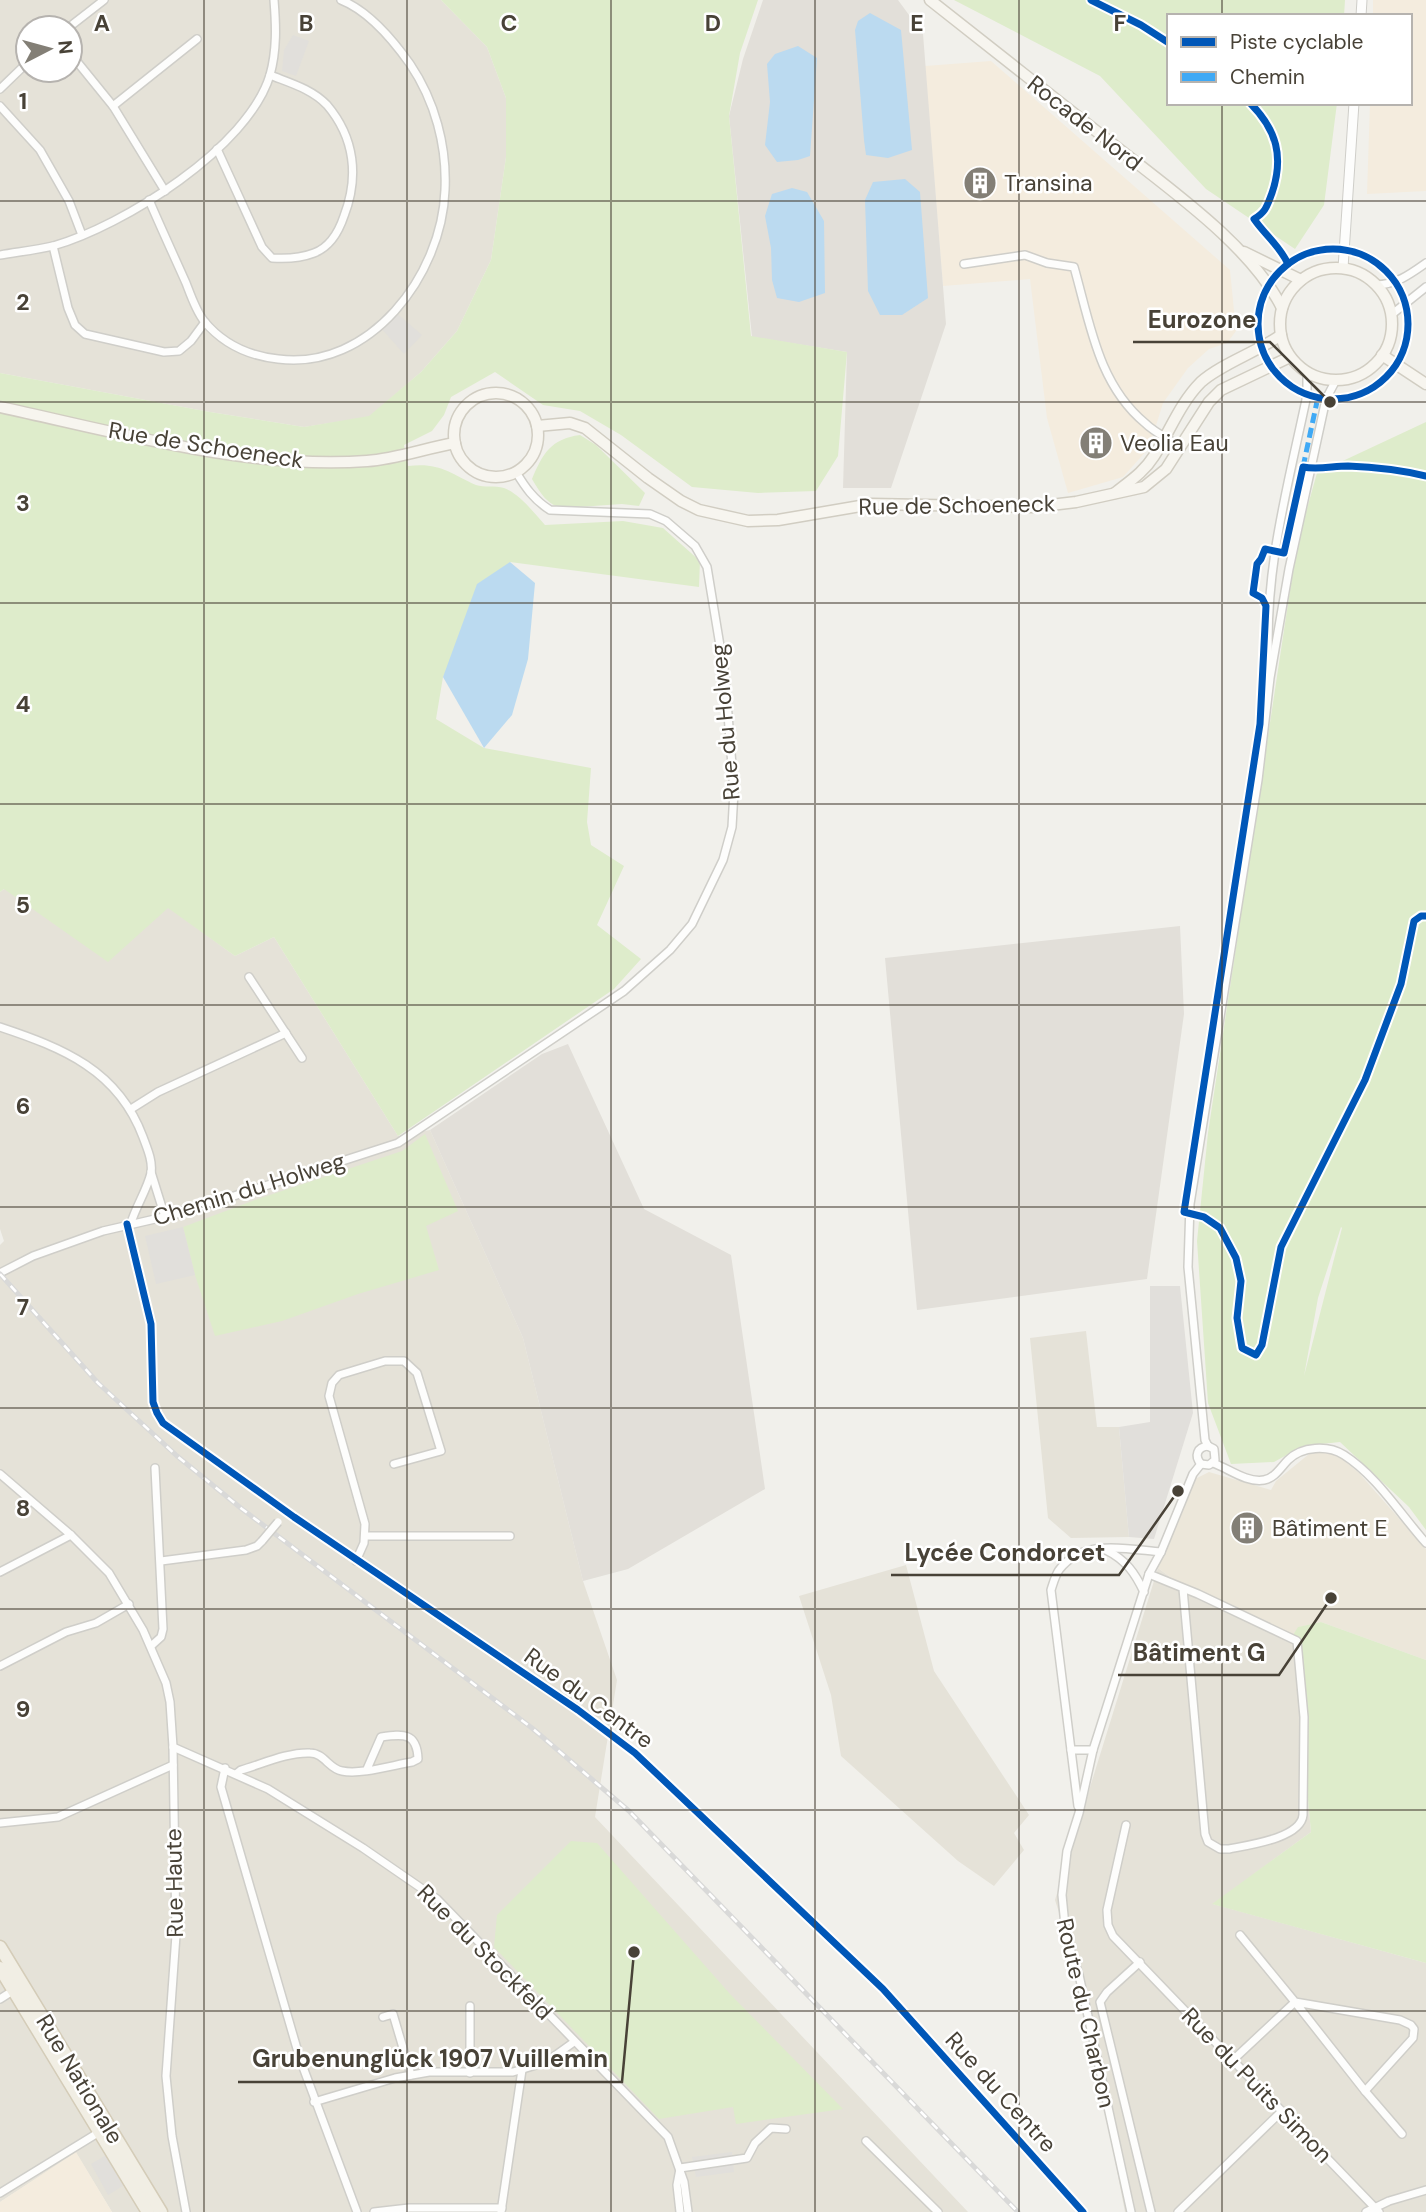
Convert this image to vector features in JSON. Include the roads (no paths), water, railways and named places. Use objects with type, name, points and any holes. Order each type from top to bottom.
[{"type":"main road","name":"Rocade Nord","points":[[930,0],[1173,192],[1238,249]]},
{"type":"main road","points":[[1238,249],[1301,280]]},
{"type":"main road","points":[[1238,249],[1275,292],[1282,308]]},
{"type":"main road","points":[[1328,268],[1343,268],[1361,273],[1376,285],[1385,296],[1393,325],[1390,340],[1382,355],[1369,370],[1352,378],[1336,380],[1307,372],[1290,357],[1281,335],[1282,308],[1290,292],[1301,280],[1328,268]]},
{"type":"main road","name":"Rue de Schoeneck","points":[[1113,495],[1142,473],[1191,394],[1203,380],[1281,335]]},
{"type":"main road","points":[[1382,355],[1426,384]]},
{"type":"main road","name":"Rue de Schoeneck","points":[[537,426],[569,423],[585,428],[681,501],[699,510],[748,521],[778,520],[886,503],[1034,507],[1113,495],[1144,487],[1158,478],[1209,402],[1221,390],[1290,357]]},
{"type":"main road","points":[[507,394],[517,399],[527,406],[537,426],[538,436],[533,455],[516,472],[494,477],[476,472],[463,460],[455,443],[458,418],[465,407],[485,395],[507,394]]},
{"type":"main road","name":"Rue de Schoeneck","points":[[0,407],[162,442],[295,462],[388,459],[416,450],[455,443]]},
{"type":"main road","name":"Rue Nationale","points":[[0,1947],[18,1987],[104,2129],[148,2212]]},
{"type":"main road","name":"Rue Nationale","points":[[0,1968],[18,1987]]},
{"type":"main road","name":"Rue Nationale","points":[[104,2129],[161,2212]]},
{"type":"street","points":[[84,16],[104,0]]},
{"type":"street","points":[[0,255],[53,246],[116,220],[165,191],[217,149],[243,123],[260,98],[270,75],[276,28],[274,0]]},
{"type":"street","points":[[149,200],[205,322],[241,350],[290,361],[318,359],[346,349],[380,327],[401,303],[429,256],[440,224],[445,193],[445,165],[440,132],[430,101],[416,74],[397,45],[372,21],[341,0]]},
{"type":"street","points":[[113,106],[197,39]]},
{"type":"street","points":[[84,70],[113,106],[165,191]]},
{"type":"street","points":[[217,149],[262,247],[272,258],[287,259],[316,253],[331,241],[341,225],[354,186],[350,145],[326,105],[304,88],[270,75]]},
{"type":"street","points":[[0,89],[14,76]]},
{"type":"street","points":[[1343,268],[1354,105]]},
{"type":"street","points":[[0,106],[40,150],[69,201],[82,235]]},
{"type":"street","points":[[53,246],[68,308],[75,325],[85,334],[172,352],[179,351],[191,341],[205,322]]},
{"type":"street","points":[[964,264],[1025,255],[1047,263],[1074,267],[1107,376],[1130,409],[1147,425],[1181,447]]},
{"type":"street","points":[[1376,285],[1389,285],[1404,279],[1426,263]]},
{"type":"street","points":[[1391,315],[1426,286]]},
{"type":"street","points":[[1269,678],[1269,579],[1307,395],[1307,372]]},
{"type":"street","points":[[1213,1463],[1216,1453],[1205,1440],[1188,1267],[1190,1205],[1258,780],[1269,678],[1289,569],[1326,399],[1336,380]]},
{"type":"street","name":"Rue du Holweg","points":[[417,1130],[624,991],[653,966],[692,924],[723,860],[732,827],[734,790],[725,676],[707,567],[695,546],[666,521],[650,513],[550,510],[540,504],[516,472]]},
{"type":"street","points":[[249,976],[302,1058]]},
{"type":"street","points":[[0,1027],[44,1042],[80,1060],[104,1078],[131,1108],[150,1156],[165,1217]]},
{"type":"street","points":[[131,1108],[158,1092],[286,1032]]},
{"type":"street","name":"Chemin du Holweg","points":[[0,1273],[47,1250],[129,1224],[165,1217],[398,1143],[417,1130]]},
{"type":"street","points":[[129,1224],[152,1172]]},
{"type":"street","name":"Rue du Centre","points":[[129,1224],[151,1324],[153,1396],[157,1413],[171,1430],[356,1561],[579,1710],[657,1772],[883,1989],[1083,2212]]},
{"type":"street","points":[[356,1561],[365,1536],[363,1514],[329,1396],[332,1383],[339,1376],[391,1360],[408,1364],[416,1373],[441,1451],[394,1464]]},
{"type":"street","points":[[1208,1446],[1201,1447],[1197,1452],[1197,1459],[1201,1464],[1213,1463],[1228,1472],[1261,1481],[1269,1478],[1290,1457],[1320,1447],[1332,1449],[1360,1467],[1426,1542]]},
{"type":"street","name":"Route du Charbon","points":[[1132,2212],[1079,1975],[1066,1936],[1063,1913],[1065,1860],[1093,1750],[1149,1574],[1161,1552],[1193,1474],[1201,1464]]},
{"type":"street","points":[[151,1646],[161,1637],[163,1629],[155,1468]]},
{"type":"street","name":"Rue Haute","points":[[0,1474],[71,1535],[109,1573],[151,1646],[161,1668],[170,1702],[176,1935],[166,2076],[172,2136],[186,2212]]},
{"type":"street","points":[[161,1561],[246,1550],[262,1541],[285,1510]]},
{"type":"street","points":[[0,1572],[71,1535]]},
{"type":"street","points":[[365,1536],[510,1536]]},
{"type":"street","points":[[1101,1548],[1125,1561],[1137,1577],[1144,1593]]},
{"type":"street","name":"Route du Charbon","points":[[1079,1813],[1051,1590],[1059,1570],[1083,1550],[1101,1548],[1161,1552]]},
{"type":"street","points":[[1149,1574],[1184,1589],[1297,1641],[1304,1717],[1303,1815],[1300,1826],[1289,1834],[1230,1849],[1220,1849],[1208,1842],[1205,1834],[1184,1589]]},
{"type":"street","points":[[0,1666],[66,1632],[96,1623],[129,1604]]},
{"type":"street","points":[[236,1774],[241,1770],[308,1752],[319,1755],[339,1771],[367,1769],[412,1762],[418,1759],[413,1740],[400,1735],[381,1737],[367,1769]]},
{"type":"street","name":"Rue du Stockfeld","points":[[173,1746],[268,1789],[437,1899],[667,2137],[680,2168]]},
{"type":"street","points":[[1071,1750],[1093,1750]]},
{"type":"street","points":[[0,1823],[58,1817],[173,1765]]},
{"type":"street","points":[[225,1769],[221,1787],[290,2028],[314,2102],[357,2212]]},
{"type":"street","name":"Rue du Puits Simon","points":[[1126,1825],[1107,1910],[1108,1925],[1113,1936],[1377,2210]]},
{"type":"street","points":[[1240,1935],[1402,2134]]},
{"type":"street","points":[[1140,1962],[1107,1992],[1100,2002],[1151,2212]]},
{"type":"street","points":[[0,1999],[18,1987]]},
{"type":"street","points":[[1233,2060],[1295,2002]]},
{"type":"street","points":[[1295,2002],[1400,2020],[1414,2029],[1413,2038],[1365,2091]]},
{"type":"street","points":[[470,2006],[470,2073]]},
{"type":"street","points":[[383,2017],[393,2014],[411,2075]]},
{"type":"street","points":[[314,2102],[411,2075],[436,2072],[499,2074],[522,2070],[546,2062],[574,2042]]},
{"type":"street","points":[[374,2212],[409,2208],[501,2210],[522,2070]]},
{"type":"street","points":[[1178,2212],[1282,2111]]},
{"type":"street","points":[[680,2168],[747,2158],[755,2143],[771,2128],[786,2129]]},
{"type":"street","points":[[0,2193],[104,2129]]},
{"type":"street","points":[[866,2141],[939,2212]]},
{"type":"street","points":[[680,2168],[677,2185],[680,2212]]},
{"type":"street","points":[[680,2168],[688,2212]]},
{"type":"street","points":[[1366,2212],[1426,2190]]},
{"type":"water","points":[[870,13],[901,30],[912,150],[888,158],[866,155],[864,140],[855,30],[858,21]]},
{"type":"water","points":[[798,46],[817,58],[810,156],[777,162],[765,145],[770,102],[767,64],[775,54]]},
{"type":"water","points":[[905,179],[920,192],[928,298],[902,315],[880,315],[868,291],[865,200],[873,182]]},
{"type":"water","points":[[792,188],[807,192],[824,221],[825,293],[799,302],[777,298],[772,280],[771,248],[765,216],[772,194]]},
{"type":"water","points":[[510,562],[535,583],[528,659],[512,715],[484,748],[443,677],[477,584]]},
{"type":"railway","points":[[0,1274],[98,1383],[177,1456],[242,1509],[532,1728],[629,1811],[1018,2212]]},
{"type":"place","name":"Transina","points":[[980,183]]},
{"type":"place","name":"Eurozone","points":[[1330,402]]},
{"type":"place","name":"Veolia Eau","points":[[1096,443]]},
{"type":"place","name":"Lycée Condorcet","points":[[1178,1491]]},
{"type":"place","name":"Bâtiment E","points":[[1247,1528]]},
{"type":"place","name":"Bâtiment G","points":[[1331,1598]]},
{"type":"place","name":"Grubenunglück 1907 Vuillemin","points":[[634,1952]]}]
